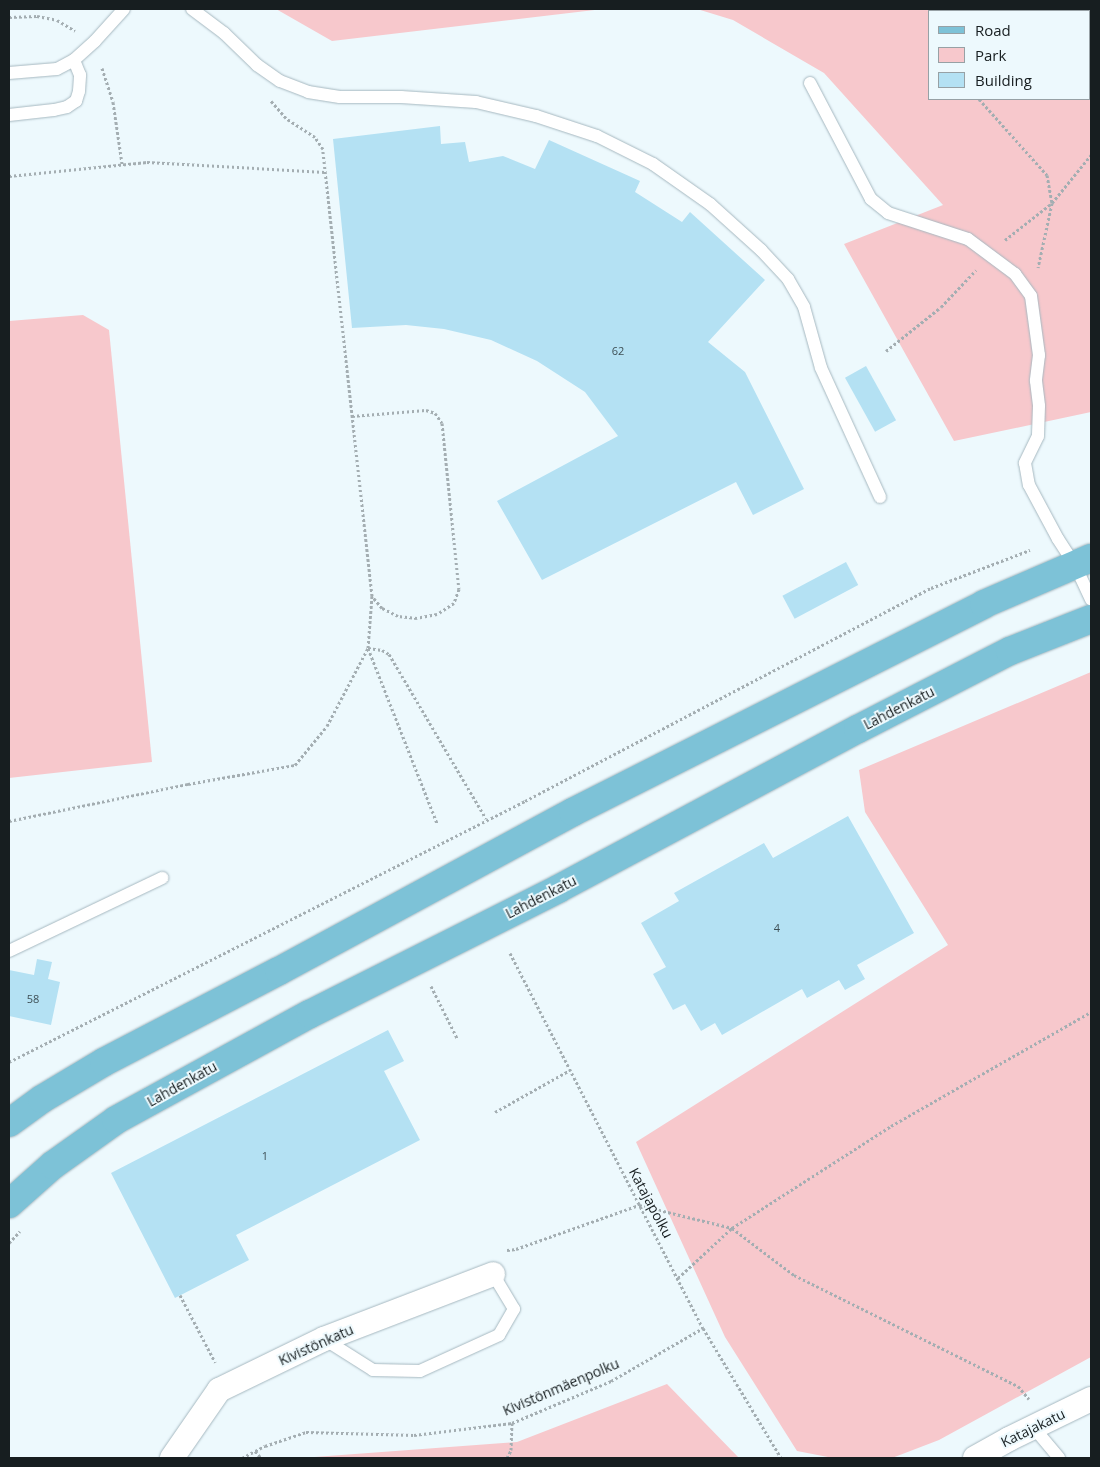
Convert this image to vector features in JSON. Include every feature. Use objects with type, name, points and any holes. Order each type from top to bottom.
[{"type":"main road","points":[[9,1123],[42,1099],[104,1062],[288,966],[573,812],[984,604],[1083,561]]},
{"type":"main road","name":"Lahdenkatu","points":[[9,1204],[53,1165],[116,1120],[310,1014],[558,889],[858,729],[1010,651],[1091,619]]},
{"type":"street","name":"Kivistönkatu","points":[[172,1458],[220,1390],[324,1339],[493,1274]]},
{"type":"street","name":"Katajakatu","points":[[975,1458],[1091,1399]]},
{"type":"lane","points":[[9,73],[57,68],[74,60],[95,41],[124,9]]},
{"type":"lane","points":[[192,9],[224,33],[257,65],[280,81],[308,92],[340,97],[400,97],[476,102],[536,116],[597,136],[653,164],[710,204],[761,250],[788,279],[804,307],[821,368],[880,497]]},
{"type":"lane","points":[[9,115],[67,108],[76,101],[80,91],[80,75],[74,60]]},
{"type":"lane","points":[[810,83],[871,199],[888,213],[968,239],[990,253],[1015,274],[1031,296],[1039,355],[1036,381],[1039,406],[1038,436],[1025,463],[1029,485],[1058,540],[1083,561],[1091,599]]},
{"type":"lane","points":[[9,951],[162,878]]},
{"type":"lane","points":[[324,1339],[373,1370],[420,1371],[499,1335],[514,1309],[493,1274]]},
{"type":"lane","points":[[1041,1425],[1059,1458]]},
{"type":"path","points":[[9,821],[188,784],[295,765],[327,726],[368,648],[372,596],[323,148],[315,137],[286,118],[273,105],[264,89],[257,65]]},
{"type":"path","points":[[980,100],[1047,175],[1052,203],[1031,296]]},
{"type":"path","points":[[9,176],[147,162],[325,172]]},
{"type":"path","points":[[352,416],[426,410],[435,413],[442,423],[459,589],[454,603],[437,614],[417,618],[398,616],[382,608],[372,596]]},
{"type":"path","points":[[9,1062],[486,819],[525,801],[931,588],[1058,540]]},
{"type":"path","points":[[368,648],[382,650],[389,654],[486,819]]},
{"type":"path","points":[[368,648],[437,823]]},
{"type":"path","name":"Katajapolku","points":[[510,953],[703,1328],[781,1458]]},
{"type":"path","points":[[427,978],[457,1038]]},
{"type":"path","points":[[678,1278],[732,1228],[891,1126],[1091,1012]]},
{"type":"path","points":[[495,1112],[570,1070]]},
{"type":"path","points":[[639,1205],[732,1228],[794,1274],[1018,1386],[1041,1425]]},
{"type":"path","points":[[180,1295],[217,1364]]},
{"type":"path","name":"Kivistönmäenpolku","points":[[242,1458],[255,1451],[306,1432],[414,1435],[512,1423],[611,1382],[703,1328]]},
{"type":"path","points":[[507,1458],[512,1450],[512,1423]]},
{"type":"path","points":[[255,1451],[261,1458]]},
{"type":"green space","points":[[276,9],[603,9],[332,41]]},
{"type":"green space","points":[[697,9],[1091,9],[1091,412],[954,441],[844,244],[943,205],[824,73],[733,20]]},
{"type":"green space","points":[[83,315],[109,330],[152,762],[9,778],[9,321]]},
{"type":"green space","points":[[1091,672],[1091,1357],[939,1440],[892,1458],[833,1458],[797,1451],[725,1337],[636,1142],[948,945],[865,812],[859,770]]},
{"type":"green space","points":[[667,1384],[739,1458],[301,1458],[517,1442]]},
{"type":"building","points":[[440,126],[441,144],[465,142],[469,162],[503,156],[535,169],[549,140],[640,181],[635,192],[682,222],[690,212],[765,280],[708,342],[745,372],[804,489],[753,515],[736,482],[542,580],[497,501],[618,436],[585,392],[537,361],[491,340],[444,329],[406,325],[352,328],[333,139]]},
{"type":"building","points":[[866,366],[896,420],[875,432],[845,378]]},
{"type":"building","points":[[846,562],[858,585],[795,619],[782,596]]},
{"type":"building","points":[[848,816],[914,933],[857,965],[865,979],[845,990],[839,980],[807,998],[802,989],[722,1035],[715,1023],[701,1031],[685,1004],[673,1010],[653,974],[666,967],[641,923],[679,901],[674,893],[764,843],[773,858]]},
{"type":"building","points":[[37,959],[52,962],[48,979],[60,982],[51,1025],[9,1016],[9,970],[34,975]]},
{"type":"building","points":[[388,1030],[404,1061],[384,1071],[420,1140],[236,1235],[249,1260],[175,1298],[111,1173]]}]
